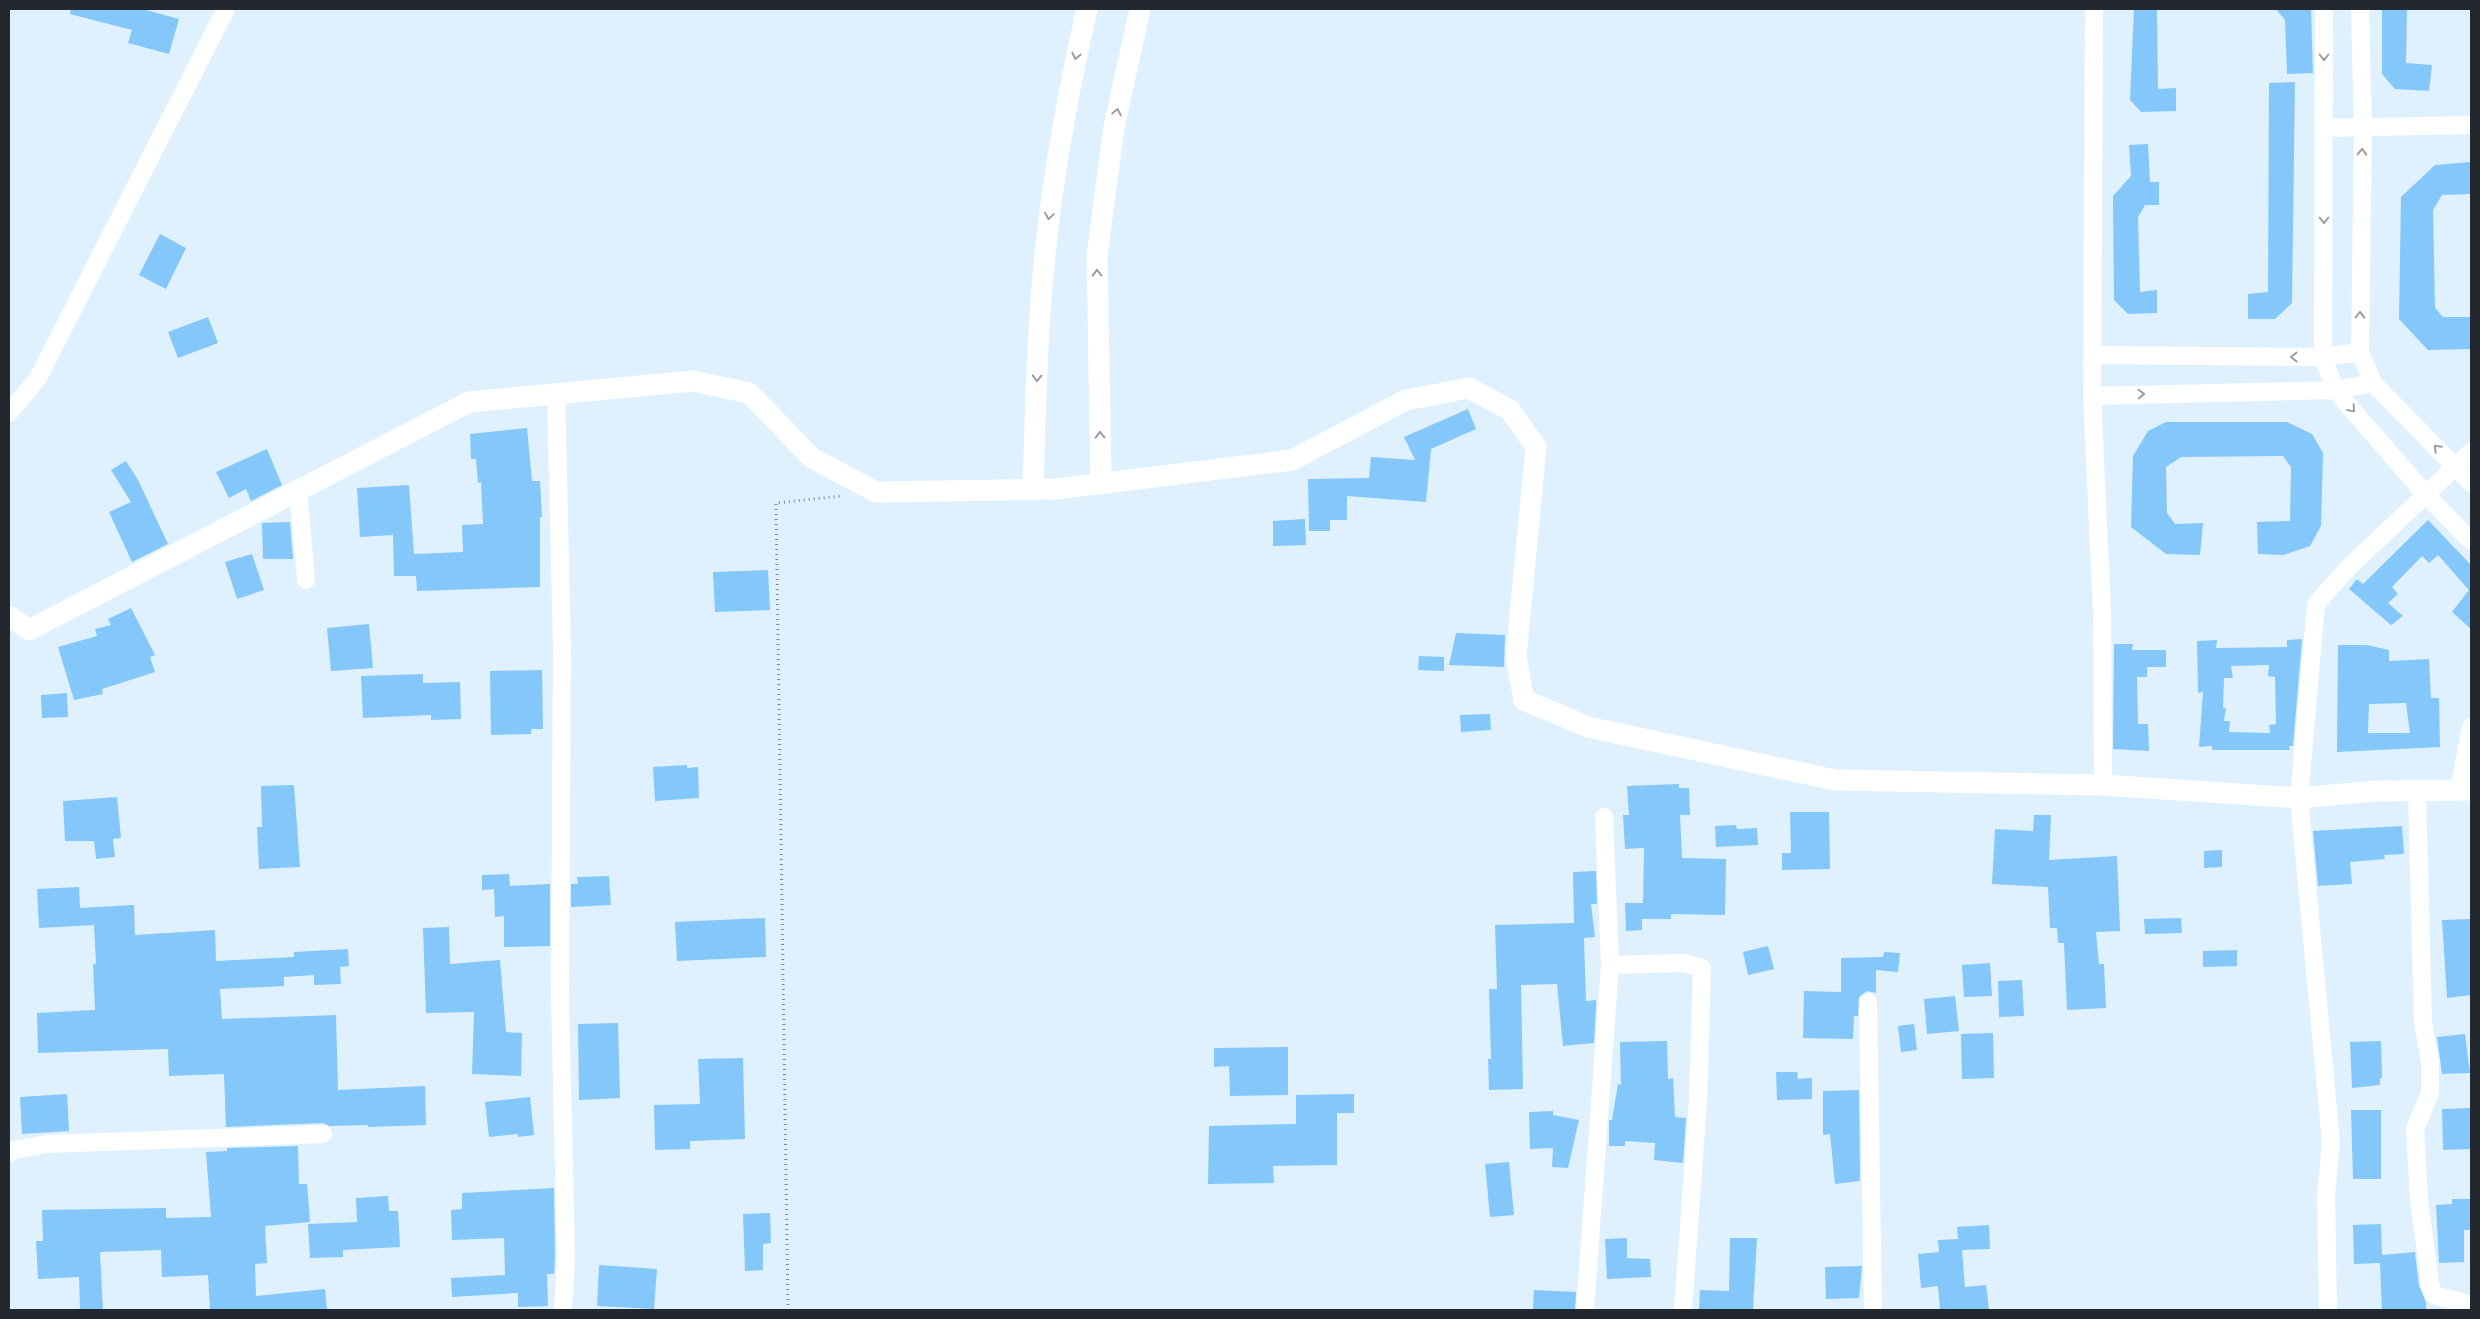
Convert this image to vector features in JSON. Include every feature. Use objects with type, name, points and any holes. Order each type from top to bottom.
[{"type":"street","points":[[9,413],[38,378],[226,9]]},
{"type":"street","points":[[1033,490],[1040,301],[1048,228],[1067,94],[1087,9]]},
{"type":"street","points":[[1101,484],[1097,255],[1114,127],[1140,9]]},
{"type":"street","points":[[2094,9],[2092,396],[2102,611],[2103,785]]},
{"type":"street","points":[[2324,9],[2324,357],[2335,390],[2426,495],[2471,541]]},
{"type":"street","points":[[2360,9],[2363,127],[2360,352],[2373,383],[2471,483]]},
{"type":"street","points":[[2325,128],[2471,124]]},
{"type":"street","points":[[2092,355],[2324,357],[2360,352]]},
{"type":"street","points":[[9,616],[29,630],[468,402],[693,380],[750,393],[812,458],[876,492],[1033,490],[1101,484],[1292,460],[1406,400],[1469,388],[1510,410],[1536,447],[1516,657],[1524,700],[1588,727],[1836,780],[2103,785],[2300,798],[2376,791],[2465,790],[2471,727]]},
{"type":"street","points":[[2092,396],[2335,390],[2373,383]]},
{"type":"street","points":[[556,393],[562,647],[560,994],[566,1258],[563,1310]]},
{"type":"street","points":[[2328,1310],[2326,1194],[2331,1144],[2300,798],[2316,604],[2349,567],[2471,452]]},
{"type":"street","points":[[298,490],[306,580]]},
{"type":"street","points":[[2416,790],[2423,1023],[2430,1078],[2430,1092],[2415,1129],[2419,1199],[2430,1284],[2433,1294],[2443,1300],[2463,1301],[2471,1307]]},
{"type":"street","points":[[1585,1310],[1610,965],[1604,818]]},
{"type":"street","points":[[1610,965],[1683,963],[1702,968],[1698,1101],[1684,1310]]},
{"type":"street","points":[[1868,1002],[1873,1310]]},
{"type":"street","points":[[9,1153],[14,1150],[47,1144],[323,1134]]},
{"type":"path","points":[[788,1310],[776,503],[876,492]]},
{"type":"building","points":[[71,9],[142,9],[179,19],[169,54],[128,43],[132,30],[70,14]]},
{"type":"building","points":[[2134,9],[2157,9],[2158,89],[2176,88],[2176,111],[2141,112],[2130,100]]},
{"type":"building","points":[[2276,9],[2311,9],[2313,73],[2287,74],[2285,20]]},
{"type":"building","points":[[2382,9],[2407,9],[2406,63],[2432,65],[2429,91],[2395,89],[2382,74]]},
{"type":"building","points":[[2295,82],[2292,303],[2275,319],[2248,319],[2248,294],[2268,292],[2269,83]]},
{"type":"building","points":[[2148,144],[2150,182],[2159,182],[2159,205],[2145,205],[2138,217],[2140,292],[2157,290],[2157,313],[2128,314],[2114,300],[2113,196],[2131,176],[2129,145]]},
{"type":"building","points":[[2471,162],[2471,194],[2442,195],[2433,210],[2435,308],[2443,317],[2471,317],[2471,349],[2428,350],[2399,319],[2401,197],[2435,165]]},
{"type":"building","points":[[160,234],[186,248],[166,289],[139,275]]},
{"type":"building","points":[[208,317],[218,343],[178,358],[168,332]]},
{"type":"building","points":[[1468,409],[1476,429],[1431,449],[1426,502],[1347,496],[1347,520],[1330,520],[1330,531],[1309,531],[1308,479],[1369,478],[1371,457],[1415,460],[1404,437]]},
{"type":"building","points":[[2166,422],[2287,422],[2312,434],[2323,453],[2321,526],[2310,546],[2284,555],[2258,554],[2257,522],[2290,521],[2291,467],[2283,456],[2181,457],[2166,467],[2167,513],[2175,524],[2203,523],[2200,555],[2166,554],[2131,527],[2133,456],[2148,431]]},
{"type":"building","points":[[527,428],[532,481],[540,481],[542,517],[540,517],[540,587],[417,591],[416,576],[394,576],[393,535],[360,537],[357,488],[409,485],[414,554],[463,552],[462,525],[483,524],[481,482],[478,483],[476,459],[471,459],[470,434]]},
{"type":"building","points":[[267,449],[282,485],[251,501],[246,489],[229,498],[216,472]]},
{"type":"building","points":[[126,461],[138,480],[168,544],[132,562],[109,512],[131,502],[111,470]]},
{"type":"building","points":[[1305,519],[1306,545],[1273,546],[1273,521]]},
{"type":"building","points":[[2428,520],[2471,565],[2471,629],[2452,612],[2469,590],[2438,555],[2429,563],[2422,556],[2392,587],[2398,594],[2388,603],[2403,616],[2391,625],[2349,589],[2357,579],[2363,584]]},
{"type":"building","points":[[290,522],[293,559],[263,559],[262,523]]},
{"type":"building","points":[[252,554],[264,590],[237,599],[225,562]]},
{"type":"building","points":[[768,570],[770,610],[715,612],[713,572]]},
{"type":"building","points":[[131,608],[155,655],[150,657],[155,672],[102,689],[103,694],[74,700],[58,647],[97,636],[95,629],[111,625],[108,619]]},
{"type":"building","points":[[369,624],[373,668],[331,671],[327,628]]},
{"type":"building","points":[[1456,633],[1505,635],[1504,667],[1449,665]]},
{"type":"building","points":[[2302,639],[2293,746],[2289,746],[2290,750],[2212,750],[2212,746],[2199,747],[2203,692],[2198,693],[2197,641],[2217,640],[2216,648],[2287,647],[2287,640]],"holes":[[[2269,665],[2268,676],[2275,677],[2276,724],[2269,725],[2270,733],[2229,732],[2230,721],[2224,721],[2226,708],[2223,708],[2224,678],[2233,678],[2231,666]]]},
{"type":"building","points":[[2114,644],[2133,644],[2132,650],[2166,650],[2166,667],[2147,667],[2147,677],[2137,677],[2138,724],[2148,724],[2149,751],[2113,749]]},
{"type":"building","points":[[2338,645],[2367,645],[2389,650],[2389,661],[2429,659],[2431,698],[2439,698],[2440,747],[2337,752]],"holes":[[[2406,703],[2410,733],[2368,733],[2369,704]]]},
{"type":"building","points":[[1419,656],[1444,657],[1444,671],[1418,670]]},
{"type":"building","points":[[542,670],[543,729],[531,729],[531,734],[491,735],[490,671]]},
{"type":"building","points":[[423,674],[423,683],[460,682],[461,719],[431,720],[431,715],[363,718],[361,676]]},
{"type":"building","points":[[67,693],[68,717],[42,718],[41,695]]},
{"type":"building","points":[[1490,714],[1491,730],[1461,732],[1460,715]]},
{"type":"building","points":[[687,765],[687,768],[698,767],[699,798],[655,801],[653,767]]},
{"type":"building","points":[[1679,784],[1679,788],[1689,788],[1690,815],[1680,815],[1682,858],[1726,859],[1725,915],[1671,914],[1671,919],[1642,919],[1642,930],[1626,931],[1625,903],[1643,903],[1644,848],[1625,849],[1623,815],[1629,815],[1627,786]]},
{"type":"building","points":[[294,785],[300,867],[259,869],[257,827],[262,827],[261,786]]},
{"type":"building","points":[[117,797],[121,838],[113,839],[115,857],[96,859],[94,841],[65,841],[63,801]]},
{"type":"building","points":[[1790,812],[1829,812],[1830,869],[1782,870],[1782,853],[1791,853]]},
{"type":"building","points":[[2034,815],[2051,815],[2049,860],[2117,856],[2120,931],[2096,932],[2099,964],[2104,964],[2106,1008],[2067,1010],[2064,943],[2058,943],[2057,928],[2050,928],[2048,887],[1992,884],[1995,829],[2033,831]]},
{"type":"building","points":[[1736,825],[1737,829],[1757,828],[1758,845],[1716,847],[1715,826]]},
{"type":"building","points":[[2402,826],[2404,854],[2384,855],[2385,859],[2350,862],[2352,884],[2318,886],[2313,831]]},
{"type":"building","points":[[2222,850],[2222,867],[2204,868],[2204,851]]},
{"type":"building","points":[[1596,871],[1597,904],[1591,904],[1595,937],[1584,938],[1586,1001],[1596,1000],[1594,1043],[1563,1046],[1557,984],[1521,985],[1523,1089],[1489,1090],[1488,1059],[1491,1059],[1489,989],[1497,989],[1495,925],[1574,923],[1573,872]]},
{"type":"building","points":[[509,874],[510,886],[550,884],[550,946],[504,947],[504,916],[495,917],[494,889],[482,890],[482,875]]},
{"type":"building","points":[[609,876],[611,905],[571,907],[571,884],[578,884],[577,877]]},
{"type":"building","points":[[79,887],[80,908],[134,905],[135,935],[215,930],[216,961],[294,957],[294,952],[348,949],[349,966],[340,967],[341,984],[314,985],[314,975],[284,977],[284,986],[220,989],[222,1019],[336,1015],[338,1090],[425,1086],[426,1125],[368,1127],[368,1125],[329,1126],[323,1123],[226,1127],[224,1074],[169,1076],[168,1049],[38,1053],[37,1013],[95,1010],[93,964],[96,964],[94,925],[39,928],[37,889]]},
{"type":"building","points":[[765,918],[766,957],[677,961],[675,922]]},
{"type":"building","points":[[2181,918],[2182,933],[2145,934],[2144,919]]},
{"type":"building","points":[[2471,919],[2471,995],[2447,998],[2442,920]]},
{"type":"building","points":[[449,927],[450,964],[500,960],[506,1032],[522,1033],[521,1076],[472,1074],[474,1012],[426,1013],[423,928]]},
{"type":"building","points":[[1768,946],[1774,969],[1748,975],[1743,952]]},
{"type":"building","points":[[2237,950],[2237,966],[2203,967],[2203,951]]},
{"type":"building","points":[[1884,952],[1900,953],[1898,972],[1876,970],[1876,993],[1867,991],[1859,997],[1858,1016],[1854,1016],[1853,1039],[1803,1038],[1804,991],[1841,992],[1841,958],[1883,957]]},
{"type":"building","points":[[1990,963],[1992,996],[1964,997],[1962,965]]},
{"type":"building","points":[[2022,980],[2024,1016],[1999,1017],[1998,981]]},
{"type":"building","points":[[1955,996],[1959,1031],[1927,1034],[1924,999]]},
{"type":"building","points":[[618,1023],[620,1098],[579,1100],[578,1024]]},
{"type":"building","points":[[1914,1024],[1917,1050],[1901,1052],[1898,1026]]},
{"type":"building","points":[[1993,1033],[1994,1078],[1962,1079],[1961,1034]]},
{"type":"building","points":[[2465,1034],[2470,1073],[2442,1074],[2437,1037]]},
{"type":"building","points":[[1667,1041],[1668,1079],[1673,1078],[1675,1117],[1686,1118],[1683,1163],[1654,1160],[1655,1143],[1625,1141],[1625,1146],[1609,1146],[1609,1120],[1612,1120],[1618,1084],[1621,1085],[1620,1042]]},
{"type":"building","points":[[2381,1041],[2382,1078],[2380,1078],[2380,1085],[2352,1088],[2350,1042]]},
{"type":"building","points":[[1288,1047],[1288,1095],[1230,1096],[1229,1066],[1214,1067],[1214,1048]]},
{"type":"building","points":[[743,1058],[745,1139],[690,1141],[690,1149],[655,1150],[654,1105],[700,1104],[698,1059]]},
{"type":"building","points":[[1776,1072],[1797,1072],[1798,1079],[1812,1078],[1812,1099],[1777,1100]]},
{"type":"building","points":[[1859,1090],[1860,1181],[1835,1184],[1830,1134],[1823,1135],[1823,1091]]},
{"type":"building","points":[[67,1094],[69,1131],[22,1134],[20,1097]]},
{"type":"building","points":[[1354,1094],[1354,1113],[1337,1113],[1337,1165],[1273,1166],[1274,1183],[1208,1184],[1209,1126],[1296,1124],[1296,1095]]},
{"type":"building","points":[[530,1097],[534,1135],[518,1137],[518,1134],[489,1137],[485,1102]]},
{"type":"building","points":[[2471,1108],[2471,1149],[2443,1150],[2442,1109]]},
{"type":"building","points":[[2351,1110],[2381,1110],[2381,1179],[2353,1179]]},
{"type":"building","points":[[1553,1111],[1553,1115],[1579,1120],[1568,1168],[1552,1167],[1553,1148],[1530,1149],[1529,1112]]},
{"type":"building","points":[[298,1146],[299,1184],[307,1184],[310,1222],[265,1226],[267,1263],[255,1264],[256,1296],[325,1289],[327,1310],[210,1310],[208,1275],[162,1277],[161,1250],[100,1252],[103,1310],[80,1310],[79,1277],[38,1279],[36,1241],[43,1241],[42,1210],[166,1208],[166,1218],[211,1217],[206,1152],[227,1151],[227,1148]]},
{"type":"building","points":[[1509,1162],[1514,1215],[1490,1217],[1485,1164]]},
{"type":"building","points":[[554,1188],[555,1258],[554,1274],[547,1274],[548,1306],[518,1307],[518,1293],[452,1297],[451,1278],[505,1275],[504,1238],[452,1240],[451,1210],[462,1209],[462,1193]]},
{"type":"building","points":[[388,1196],[389,1211],[398,1211],[400,1247],[343,1250],[343,1257],[310,1258],[308,1224],[357,1222],[356,1198]]},
{"type":"building","points":[[2452,1199],[2471,1199],[2471,1230],[2464,1230],[2464,1262],[2439,1263],[2436,1205],[2452,1204]]},
{"type":"building","points":[[770,1213],[771,1243],[763,1244],[763,1270],[745,1271],[743,1214]]},
{"type":"building","points":[[2381,1224],[2382,1255],[2415,1252],[2419,1286],[2426,1302],[2426,1310],[2382,1310],[2380,1263],[2354,1264],[2353,1225]]},
{"type":"building","points":[[1989,1225],[1990,1249],[1962,1250],[1965,1287],[1986,1285],[1989,1310],[1940,1310],[1938,1286],[1921,1288],[1918,1254],[1939,1252],[1938,1240],[1958,1239],[1957,1227]]},
{"type":"building","points":[[1627,1238],[1627,1258],[1650,1259],[1651,1277],[1607,1279],[1605,1239]]},
{"type":"building","points":[[1730,1238],[1757,1238],[1753,1310],[1699,1310],[1700,1290],[1729,1291]]},
{"type":"building","points":[[599,1265],[657,1269],[654,1309],[597,1306]]},
{"type":"building","points":[[1862,1266],[1859,1298],[1826,1299],[1825,1267]]},
{"type":"building","points":[[1534,1290],[1576,1292],[1575,1310],[1533,1310]]}]
